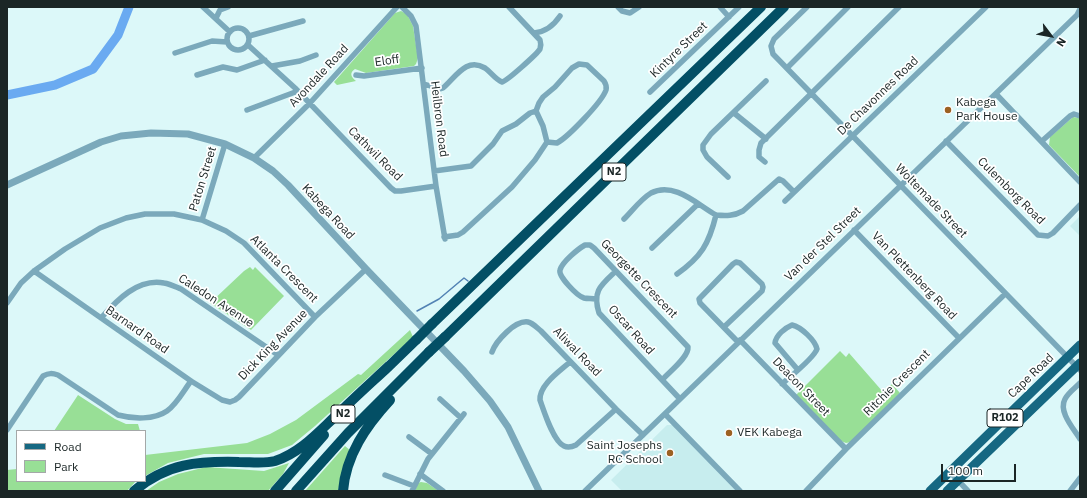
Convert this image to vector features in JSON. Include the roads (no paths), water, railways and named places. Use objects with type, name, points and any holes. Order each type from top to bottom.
[{"type":"highway","name":"N2","points":[[275,491],[336,421],[389,366],[762,7]]},
{"type":"highway","name":"N2","points":[[296,491],[348,433],[429,352],[784,7]]},
{"type":"highway","points":[[343,491],[350,460],[358,441],[382,408],[409,378],[429,352]]},
{"type":"highway","points":[[146,482],[174,468],[189,464],[220,462],[266,463],[292,454],[312,438],[389,366]]},
{"type":"highway","points":[[134,491],[145,482]]},
{"type":"main road","name":"Cape Road","points":[[930,491],[1080,345]]},
{"type":"main road","name":"Cape Road","points":[[947,491],[1079,367]]},
{"type":"street","points":[[203,7],[230,32]]},
{"type":"street","points":[[216,18],[220,10],[228,7]]},
{"type":"street","name":"Avondale Road","points":[[254,158],[310,103],[397,7]]},
{"type":"street","name":"Heilbron Road","points":[[402,7],[411,16],[416,26],[444,238],[458,235],[463,232],[508,191],[535,160],[547,142]]},
{"type":"street","points":[[424,84],[440,89],[443,88],[466,66],[473,64],[484,68],[499,81],[505,82],[540,48],[540,40],[509,7]]},
{"type":"street","points":[[618,7],[622,11],[630,13],[639,7]]},
{"type":"street","points":[[720,7],[729,17]]},
{"type":"street","name":"Kintyre Street","points":[[650,92],[739,7]]},
{"type":"street","name":"Woltemade Street","points":[[807,7],[774,39],[771,46],[773,54],[853,135],[1005,294],[1079,367]]},
{"type":"street","points":[[787,68],[848,7]]},
{"type":"street","points":[[765,162],[759,157],[761,143],[899,7]]},
{"type":"street","name":"De Chavonnes Road","points":[[785,200],[986,7]]},
{"type":"street","name":"Van der Stel Street","points":[[585,491],[1079,12]]},
{"type":"street","points":[[534,33],[540,33],[550,28],[560,16]]},
{"type":"street","points":[[249,36],[303,20]]},
{"type":"street","points":[[241,28],[246,31],[249,36],[248,45],[241,50],[235,50],[230,47],[227,42],[227,37],[230,32],[241,28]]},
{"type":"street","points":[[175,53],[212,40],[227,42]]},
{"type":"street","name":"Cathwil Road","points":[[248,45],[310,103],[391,188],[396,191],[401,191],[436,186]]},
{"type":"street","points":[[272,66],[285,65],[316,55]]},
{"type":"street","points":[[197,75],[223,67],[237,70],[265,60]]},
{"type":"street","points":[[583,63],[587,65],[606,84],[606,90],[593,109],[563,139],[557,143],[547,142],[543,126],[536,111],[543,97],[556,87],[561,79],[572,68],[580,64],[583,63]]},
{"type":"street","points":[[279,73],[285,65]]},
{"type":"street","name":"Eloff","points":[[356,75],[364,76],[422,68]]},
{"type":"street","points":[[728,177],[707,157],[703,150],[703,145],[711,134],[766,81]]},
{"type":"street","points":[[246,110],[298,91]]},
{"type":"street","points":[[996,94],[1080,182]]},
{"type":"street","points":[[434,171],[471,166],[493,144],[502,131],[516,124],[530,113],[536,111]]},
{"type":"street","points":[[734,113],[766,139]]},
{"type":"street","points":[[1042,141],[1070,116],[1074,114],[1080,116]]},
{"type":"street","name":"Kabega Road","points":[[7,185],[101,142],[121,136],[151,133],[188,134],[225,144],[254,158],[273,171],[288,185],[490,401],[508,427],[539,491]]},
{"type":"street","name":"Culemborg Road","points":[[946,141],[1038,235],[1048,236],[1053,233],[1080,205]]},
{"type":"street","name":"Paton Street","points":[[202,220],[225,144]]},
{"type":"street","points":[[624,219],[646,197],[652,193],[660,191],[680,193],[716,215],[732,216],[743,211],[779,180],[794,192]]},
{"type":"street","points":[[652,248],[698,204]]},
{"type":"street","name":"Atlanta Crescent","points":[[7,303],[21,283],[34,271],[100,228],[126,218],[145,214],[174,214],[202,220],[226,231],[244,243],[315,317]]},
{"type":"street","points":[[677,274],[705,247],[713,228],[716,215]]},
{"type":"street","name":"Van Plettenberg Road","points":[[854,230],[959,338]]},
{"type":"street","name":"Georgette Crescent","points":[[596,299],[585,298],[580,295],[561,276],[560,270],[562,266],[581,247],[587,245],[594,248],[688,347],[689,350],[685,356],[662,380]]},
{"type":"street","name":"Deacon Street","points":[[724,327],[762,291],[763,287],[762,284],[744,265],[736,262],[700,296],[700,303],[724,327],[739,341],[846,449]]},
{"type":"street","name":"Dick King Avenue","points":[[230,402],[239,397],[315,317],[366,269]]},
{"type":"street","name":"Barnard Road","points":[[34,271],[191,381],[222,400],[230,402]]},
{"type":"street","name":"Oscar Road","points":[[616,271],[598,290],[596,299],[597,308],[602,317],[680,399]]},
{"type":"street","name":"Caledon Avenue","points":[[101,318],[114,304],[133,289],[149,284],[165,283],[181,289],[278,355]]},
{"type":"street","name":"Ritchie Crescent","points":[[806,491],[846,449],[1005,294]]},
{"type":"street","name":"Aliwal Road","points":[[492,352],[499,341],[518,323],[532,323],[643,435]]},
{"type":"street","points":[[782,384],[798,370],[816,352],[816,346],[799,328],[792,325],[776,338],[775,343],[798,370]]},
{"type":"street","points":[[570,362],[542,388],[540,396],[540,400],[556,438],[561,444],[568,447],[576,445],[616,409]]},
{"type":"street","points":[[7,430],[43,376],[48,374],[53,373],[58,375],[118,415],[129,418],[147,417],[167,410],[191,381]]},
{"type":"street","points":[[1080,383],[1064,400],[1062,408],[1080,439]]},
{"type":"street","points":[[385,474],[413,488],[432,454],[463,416],[440,399]]},
{"type":"street","points":[[664,414],[740,491]]},
{"type":"street","points":[[409,436],[432,454]]},
{"type":"street","points":[[950,472],[968,491]]},
{"type":"street","points":[[420,474],[444,491]]},
{"type":"street","points":[[1070,491],[1080,478]]},
{"type":"waterway","points":[[7,95],[55,85],[93,69],[118,35],[129,7]]},
{"type":"waterway","points":[[417,311],[439,299],[464,278],[468,281]]},
{"type":"place","name":"Kabega Park House","points":[[948,110]]},
{"type":"place","name":"VEK Kabega","points":[[729,433]]},
{"type":"place","name":"Saint Josephs RC School","points":[[670,453]]}]
